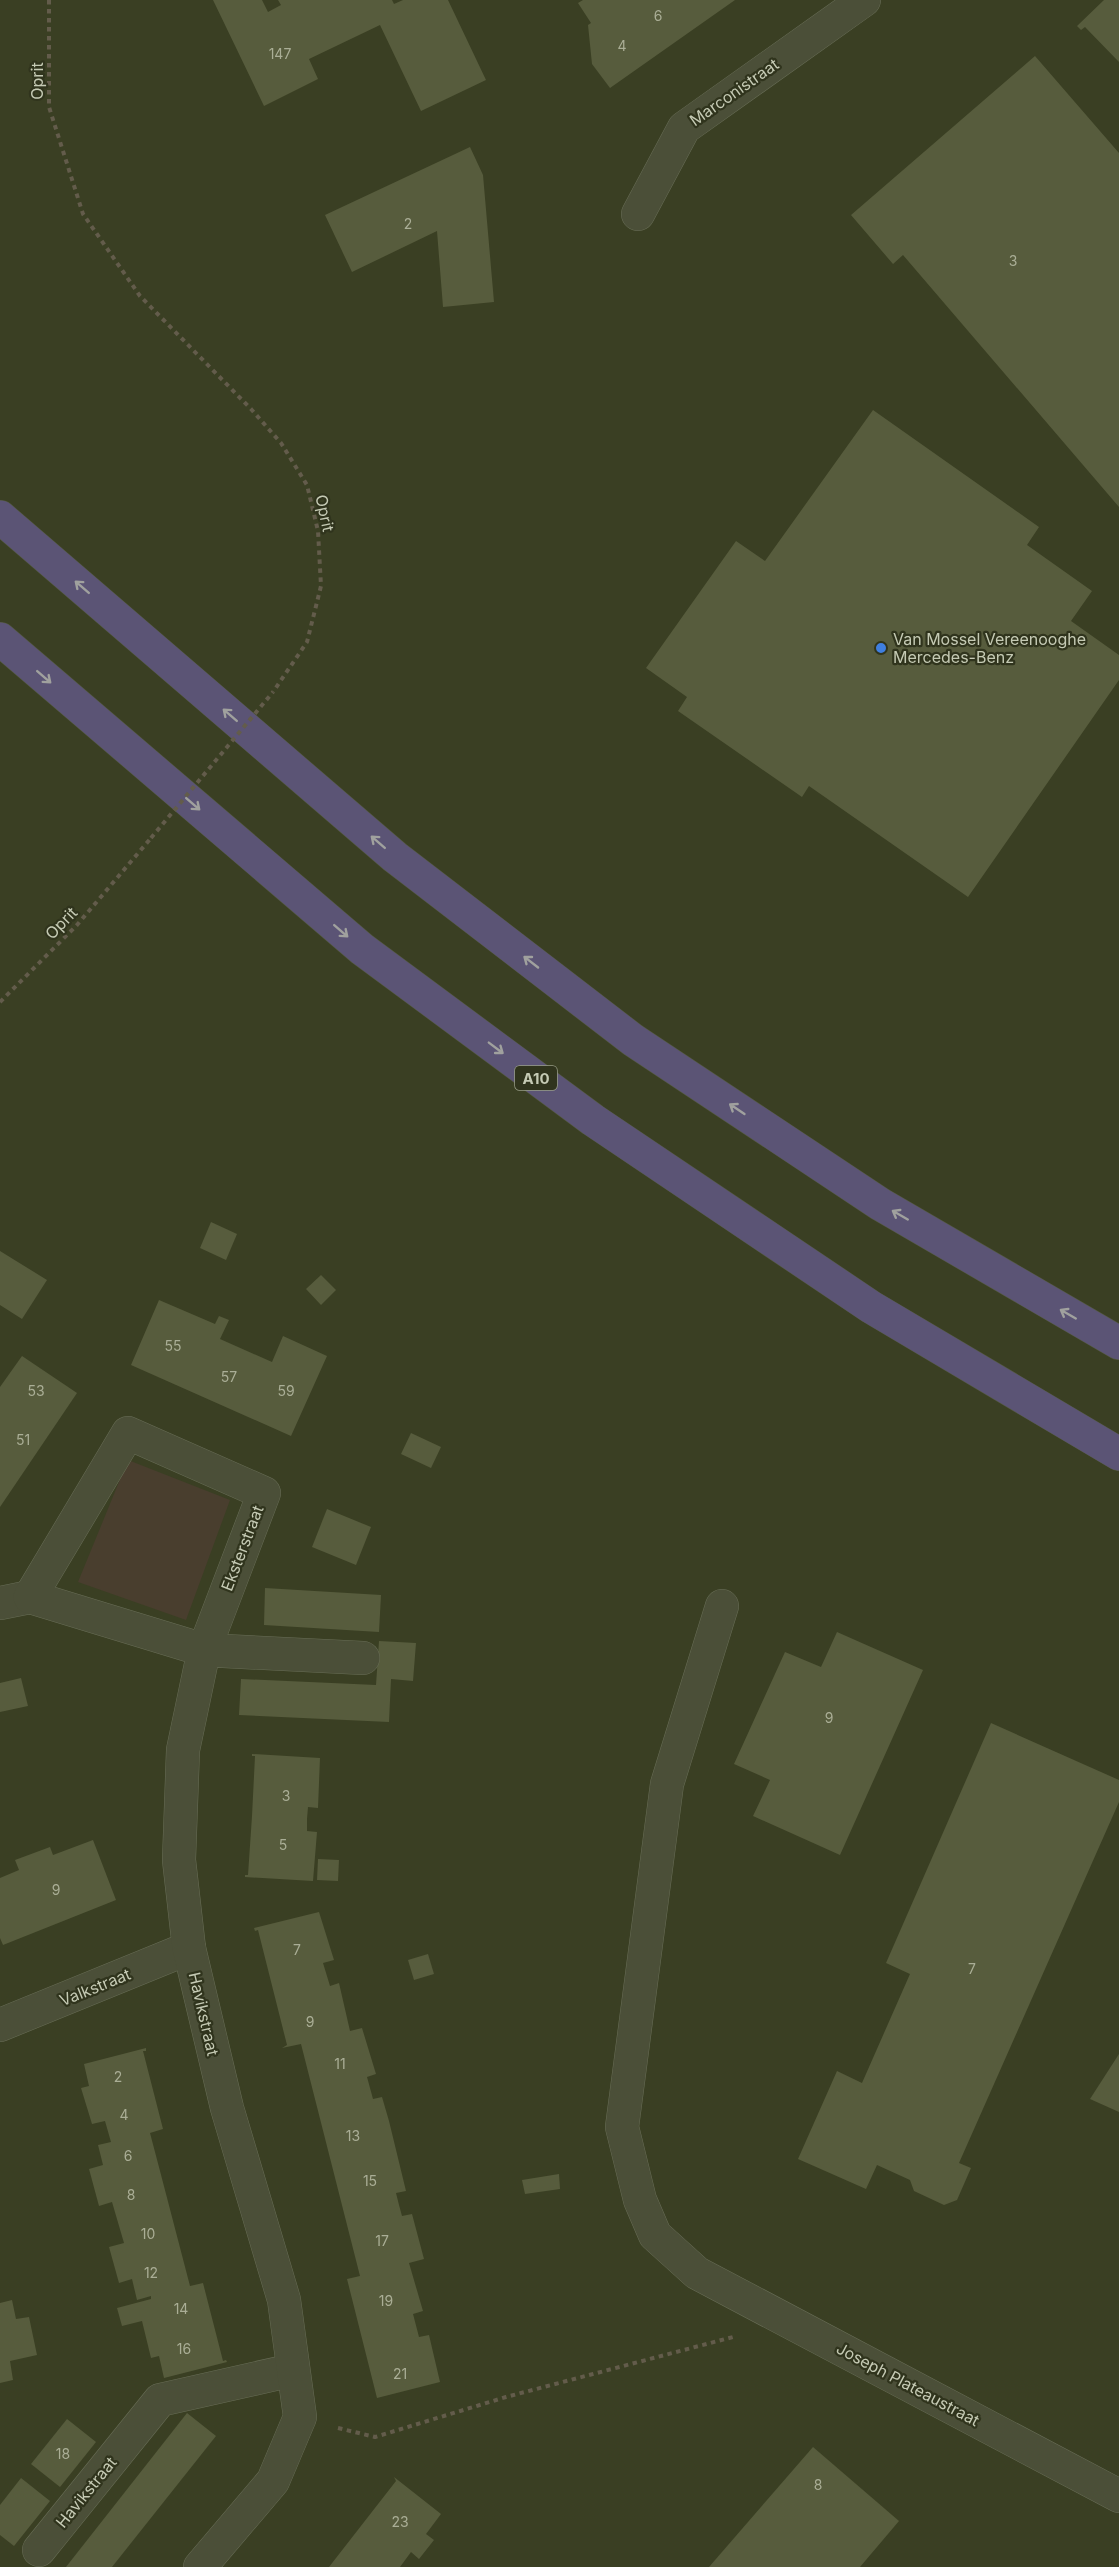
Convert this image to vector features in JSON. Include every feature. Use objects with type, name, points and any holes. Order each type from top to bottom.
[{"type":"highway","points":[[0,517],[395,857],[633,1040],[880,1204],[1119,1343]]},
{"type":"highway","name":"A10","points":[[0,639],[362,949],[593,1120],[871,1306],[1119,1454]]},
{"type":"street","name":"Marconistraat","points":[[638,214],[684,128],[864,0]]},
{"type":"street","name":"Eksterstraat","points":[[128,1432],[264,1493],[204,1650],[15,1600],[128,1432]]},
{"type":"street","name":"Joseph Plateaustraat","points":[[722,1605],[667,1784],[622,2127],[640,2200],[654,2235],[697,2273],[1119,2496]]},
{"type":"street","points":[[204,1650],[363,1658]]},
{"type":"street","name":"Havikstraat","points":[[204,1650],[183,1750],[179,1860],[189,1948],[226,2108],[284,2300],[300,2417]]},
{"type":"street","name":"Valkstraat","points":[[0,2025],[189,1948]]},
{"type":"street","name":"Havikstraat","points":[[39,2550],[160,2400],[294,2370]]},
{"type":"street","points":[[200,2567],[273,2481],[300,2417]]},
{"type":"path","name":"Oprit","points":[[0,1002],[77,925],[273,692],[307,642],[321,586],[318,531],[307,485],[281,443],[251,409],[140,296],[83,214],[49,107],[49,0]]},
{"type":"path","points":[[300,2417],[375,2438],[506,2397],[791,2322]]},
{"type":"shaded area","points":[[128,1460],[230,1500],[186,1620],[78,1582]]},
{"type":"building","points":[[213,0],[262,0],[268,12],[281,5],[278,0],[392,0],[394,4],[403,0],[448,0],[486,80],[421,111],[380,25],[309,59],[318,79],[264,106]]},
{"type":"building","points":[[583,0],[735,0],[610,88],[592,64],[588,25],[591,23],[578,3]]},
{"type":"building","points":[[1104,0],[1119,0],[1119,62],[1085,27],[1081,30],[1077,26]]},
{"type":"building","points":[[1035,56],[1119,153],[1119,507],[903,255],[893,264],[851,215]]},
{"type":"building","points":[[470,147],[483,175],[494,302],[443,307],[437,231],[352,272],[325,215]]},
{"type":"building","points":[[873,410],[1039,527],[1027,545],[1092,591],[1071,621],[1119,655],[1119,680],[968,897],[809,786],[802,797],[678,711],[687,697],[646,668],[736,541],[765,561]]},
{"type":"building","points":[[211,1222],[237,1234],[226,1260],[200,1248]]},
{"type":"building","points":[[0,1251],[47,1280],[22,1319],[0,1305]]},
{"type":"building","points":[[321,1275],[336,1290],[321,1305],[306,1289]]},
{"type":"building","points":[[159,1300],[215,1324],[219,1316],[229,1320],[220,1339],[272,1362],[283,1336],[327,1356],[291,1436],[131,1365]]},
{"type":"building","points":[[22,1356],[77,1393],[0,1507],[0,1387]]},
{"type":"building","points":[[411,1433],[441,1447],[431,1468],[401,1454]]},
{"type":"building","points":[[327,1509],[371,1527],[356,1565],[312,1547]]},
{"type":"building","points":[[265,1588],[381,1595],[379,1632],[264,1625]]},
{"type":"building","points":[[837,1632],[923,1670],[840,1855],[753,1816],[770,1780],[734,1764],[785,1652],[821,1667]]},
{"type":"building","points":[[379,1641],[416,1643],[413,1681],[391,1679],[389,1722],[239,1715],[241,1679],[376,1685]]},
{"type":"building","points":[[21,1678],[28,1706],[0,1712],[0,1683]]},
{"type":"building","points":[[991,1723],[1119,1780],[1119,1802],[959,2163],[971,2168],[957,2200],[944,2205],[914,2191],[910,2180],[877,2165],[866,2189],[798,2159],[837,2071],[862,2083],[910,1974],[886,1963]]},
{"type":"building","points":[[252,1754],[320,1758],[318,1808],[308,1807],[307,1819],[307,1831],[317,1832],[313,1881],[245,1877],[248,1875],[252,1816],[255,1756]]},
{"type":"building","points":[[93,1840],[116,1900],[3,1945],[0,1938],[0,1878],[19,1870],[15,1860],[50,1847],[53,1855]]},
{"type":"building","points":[[318,1859],[339,1860],[338,1881],[317,1880]]},
{"type":"building","points":[[319,1912],[334,1960],[323,1963],[330,1986],[339,1983],[350,2031],[362,2028],[376,2074],[367,2077],[373,2099],[382,2097],[389,2121],[406,2191],[396,2193],[399,2205],[402,2216],[412,2214],[424,2259],[409,2263],[423,2311],[413,2314],[419,2337],[429,2335],[440,2382],[377,2398],[347,2279],[360,2276],[301,2044],[282,2048],[287,2045],[258,1930],[255,1931],[254,1928]]},
{"type":"building","points":[[428,1954],[434,1974],[414,1980],[408,1960]]},
{"type":"building","points":[[146,2048],[146,2051],[143,2051],[163,2129],[150,2133],[190,2286],[203,2283],[223,2361],[227,2362],[164,2378],[159,2356],[151,2358],[142,2321],[122,2326],[117,2308],[151,2299],[151,2296],[137,2300],[132,2279],[119,2283],[109,2247],[124,2243],[112,2202],[99,2206],[89,2169],[103,2165],[98,2145],[111,2142],[105,2121],[92,2124],[81,2088],[89,2086],[84,2064]]},
{"type":"building","points":[[1119,2054],[1119,2112],[1090,2099]]},
{"type":"building","points":[[559,2174],[560,2189],[525,2194],[522,2180]]},
{"type":"building","points":[[12,2300],[16,2319],[29,2317],[37,2355],[10,2361],[13,2380],[0,2383],[0,2303]]},
{"type":"building","points":[[187,2413],[216,2436],[112,2567],[66,2567]]},
{"type":"building","points":[[67,2419],[96,2442],[60,2487],[31,2464]]},
{"type":"building","points":[[813,2447],[899,2521],[860,2567],[709,2567]]},
{"type":"building","points":[[394,2477],[441,2514],[426,2534],[434,2540],[419,2559],[411,2552],[400,2567],[329,2567],[396,2481]]},
{"type":"building","points":[[21,2478],[50,2501],[14,2546],[0,2535],[0,2505]]},
{"type":"place","name":"Van Mossel Vereenooghe Mercedes-Benz","points":[[881,648]]}]
